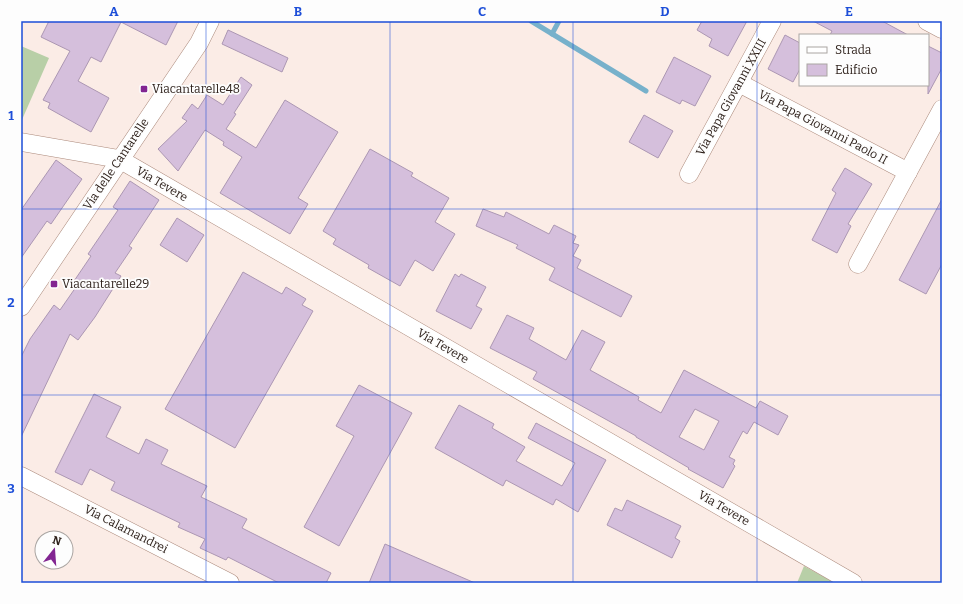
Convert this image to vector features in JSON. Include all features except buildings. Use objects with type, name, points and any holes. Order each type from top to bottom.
[{"type":"street","name":"Via delle Cantarelle","points":[[21,307],[119,159],[199,43],[210,21]]},
{"type":"street","name":"Via Papa Giovanni XXIII","points":[[689,174],[772,21]]},
{"type":"street","points":[[927,21],[942,29]]},
{"type":"street","name":"Via Papa Giovanni Paolo II","points":[[739,83],[908,172]]},
{"type":"street","points":[[858,264],[942,109]]},
{"type":"street","name":"Via Tevere","points":[[21,142],[119,159],[854,583]]},
{"type":"street","name":"Via Calamandrei","points":[[21,476],[230,583]]},
{"type":"green space","points":[[21,46],[49,58],[21,122]]},
{"type":"green space","points":[[804,566],[835,583],[797,583]]},
{"type":"waterway","points":[[531,21],[646,91]]},
{"type":"waterway","points":[[552,34],[559,21]]},
{"type":"place","name":"Viacantarelle48","points":[[144,89]]},
{"type":"place","name":"Viacantarelle29","points":[[54,284]]}]
